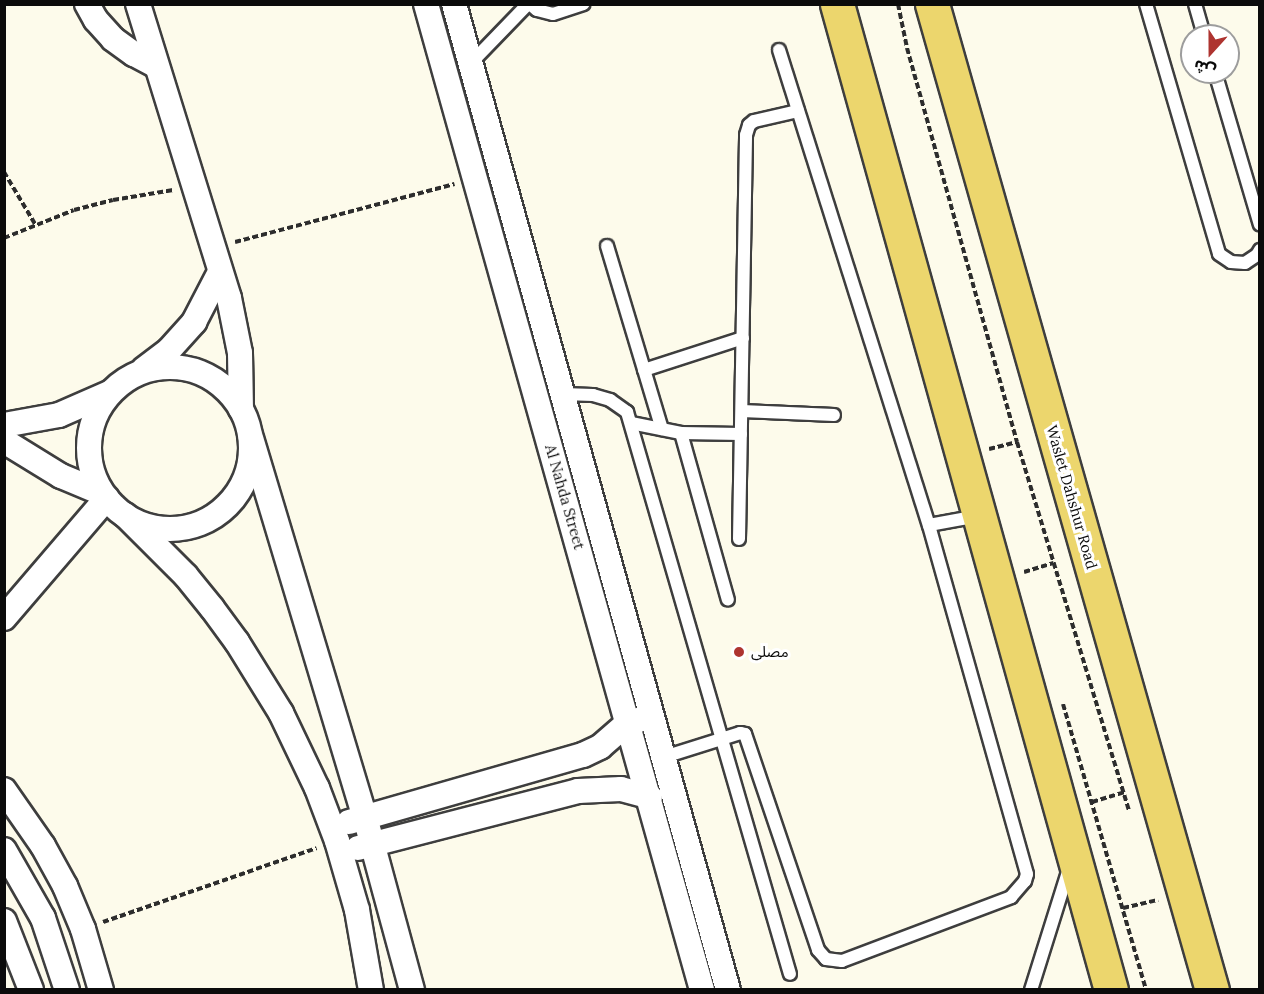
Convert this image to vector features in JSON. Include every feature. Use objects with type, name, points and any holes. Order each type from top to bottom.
[{"type":"main road","points":[[837,4],[1111,990]]},
{"type":"main road","name":"Waslet Dahshur Road","points":[[932,4],[1212,990]]},
{"type":"street","points":[[87,4],[96,20],[113,39],[134,54],[155,64]]},
{"type":"street","points":[[138,4],[236,325],[241,409],[365,817],[412,990]]},
{"type":"street","name":"Al Nahda Street","points":[[426,4],[650,797],[702,990]]},
{"type":"street","name":"Al Nahda Street","points":[[454,4],[728,990]]},
{"type":"street","points":[[493,240],[519,234]]},
{"type":"street","points":[[4,425],[59,415],[109,393],[138,373],[169,350],[194,322],[220,272]]},
{"type":"street","points":[[138,373],[167,367],[197,371],[223,386],[241,409]]},
{"type":"street","points":[[109,393],[95,416],[89,442],[94,477],[104,495],[186,576],[243,651],[281,713],[300,750],[337,840],[357,909],[371,990]]},
{"type":"street","points":[[125,515],[139,523],[169,529],[184,528],[213,517],[225,508],[243,483],[250,461],[251,438]]},
{"type":"street","points":[[4,441],[61,476],[104,495]]},
{"type":"street","points":[[4,618],[104,495]]},
{"type":"street","points":[[337,840],[365,817],[583,755],[600,747],[628,723],[653,716]]},
{"type":"street","points":[[337,840],[372,844],[578,791],[621,789],[650,797]]},
{"type":"street","points":[[4,790],[43,846],[64,886],[83,929],[100,990]]},
{"type":"street","points":[[4,850],[43,918],[67,990]]},
{"type":"street","points":[[4,921],[31,990]]},
{"type":"lane","points":[[471,63],[529,4],[537,10],[554,14],[583,4]]},
{"type":"lane","points":[[1146,4],[1219,254],[1231,262],[1245,262],[1257,255],[1260,250]]},
{"type":"lane","points":[[1195,4],[1201,24]]},
{"type":"lane","points":[[664,757],[740,733],[745,734],[749,740],[818,950],[826,959],[842,961],[996,904],[1019,890],[1027,874],[929,525],[779,50]]},
{"type":"lane","points":[[1219,84],[1260,225]]},
{"type":"lane","points":[[739,539],[746,135],[749,125],[754,121],[798,111]]},
{"type":"lane","points":[[607,246],[662,429]]},
{"type":"lane","points":[[644,370],[743,338]]},
{"type":"lane","points":[[563,394],[593,395],[610,400],[627,412],[790,974]]},
{"type":"lane","points":[[742,411],[834,415]]},
{"type":"lane","points":[[631,423],[681,433],[741,434]]},
{"type":"lane","points":[[681,433],[728,600]]},
{"type":"lane","points":[[929,525],[979,516]]},
{"type":"lane","points":[[1031,990],[1073,853]]},
{"type":"path","points":[[898,4],[907,48],[1017,442],[1131,814]]},
{"type":"path","points":[[4,172],[35,224]]},
{"type":"path","points":[[213,248],[475,179]]},
{"type":"path","points":[[4,238],[35,224],[113,200],[194,188]]},
{"type":"path","points":[[987,450],[1017,442]]},
{"type":"path","points":[[1024,573],[1054,564]]},
{"type":"path","points":[[1092,802],[1124,792]]},
{"type":"path","points":[[83,929],[337,840]]},
{"type":"path","points":[[1155,889],[1161,911]]},
{"type":"path","points":[[1123,908],[1158,900]]},
{"type":"place","name":"مصلى","points":[[739,652]]}]
